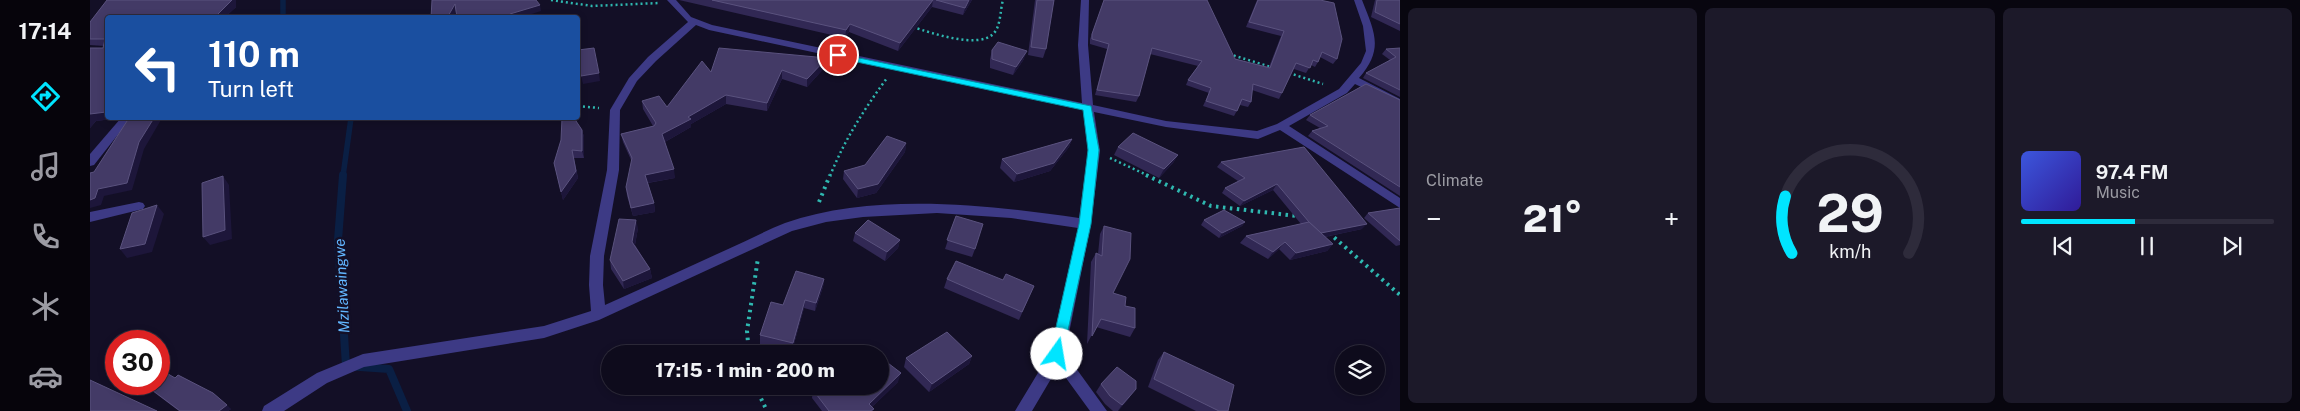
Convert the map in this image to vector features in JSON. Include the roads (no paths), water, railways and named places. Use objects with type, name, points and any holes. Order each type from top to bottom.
[{"type":"street","points":[[1023,411],[1057,354],[1085,224],[1094,150],[1088,108],[1083,45],[1085,0]]},
{"type":"street","points":[[672,1],[683,14],[694,22],[710,27],[894,68],[1166,124],[1247,134],[1268,132],[1281,126],[1344,91],[1354,79],[1366,64],[1371,51],[1368,26],[1358,0]]},
{"type":"street","points":[[599,314],[596,284],[597,256],[613,170],[615,110],[634,80],[652,59],[694,22]]},
{"type":"street","points":[[1354,79],[1400,103]]},
{"type":"street","points":[[90,162],[124,120]]},
{"type":"street","points":[[1281,126],[1400,204]]},
{"type":"street","points":[[90,217],[139,206]]},
{"type":"street","points":[[270,411],[322,378],[362,361],[544,332],[599,314],[789,227],[811,220],[900,208],[938,208],[983,210],[1085,224]]},
{"type":"street","points":[[1057,354],[1099,411]]},
{"type":"waterway","name":"Mzilawaingwe","points":[[283,0],[283,15]]},
{"type":"waterway","name":"Mzilawaingwe","points":[[343,176],[351,120]]},
{"type":"waterway","name":"Mzilawaingwe","points":[[343,175],[338,240],[346,366],[389,369],[407,411]]}]
